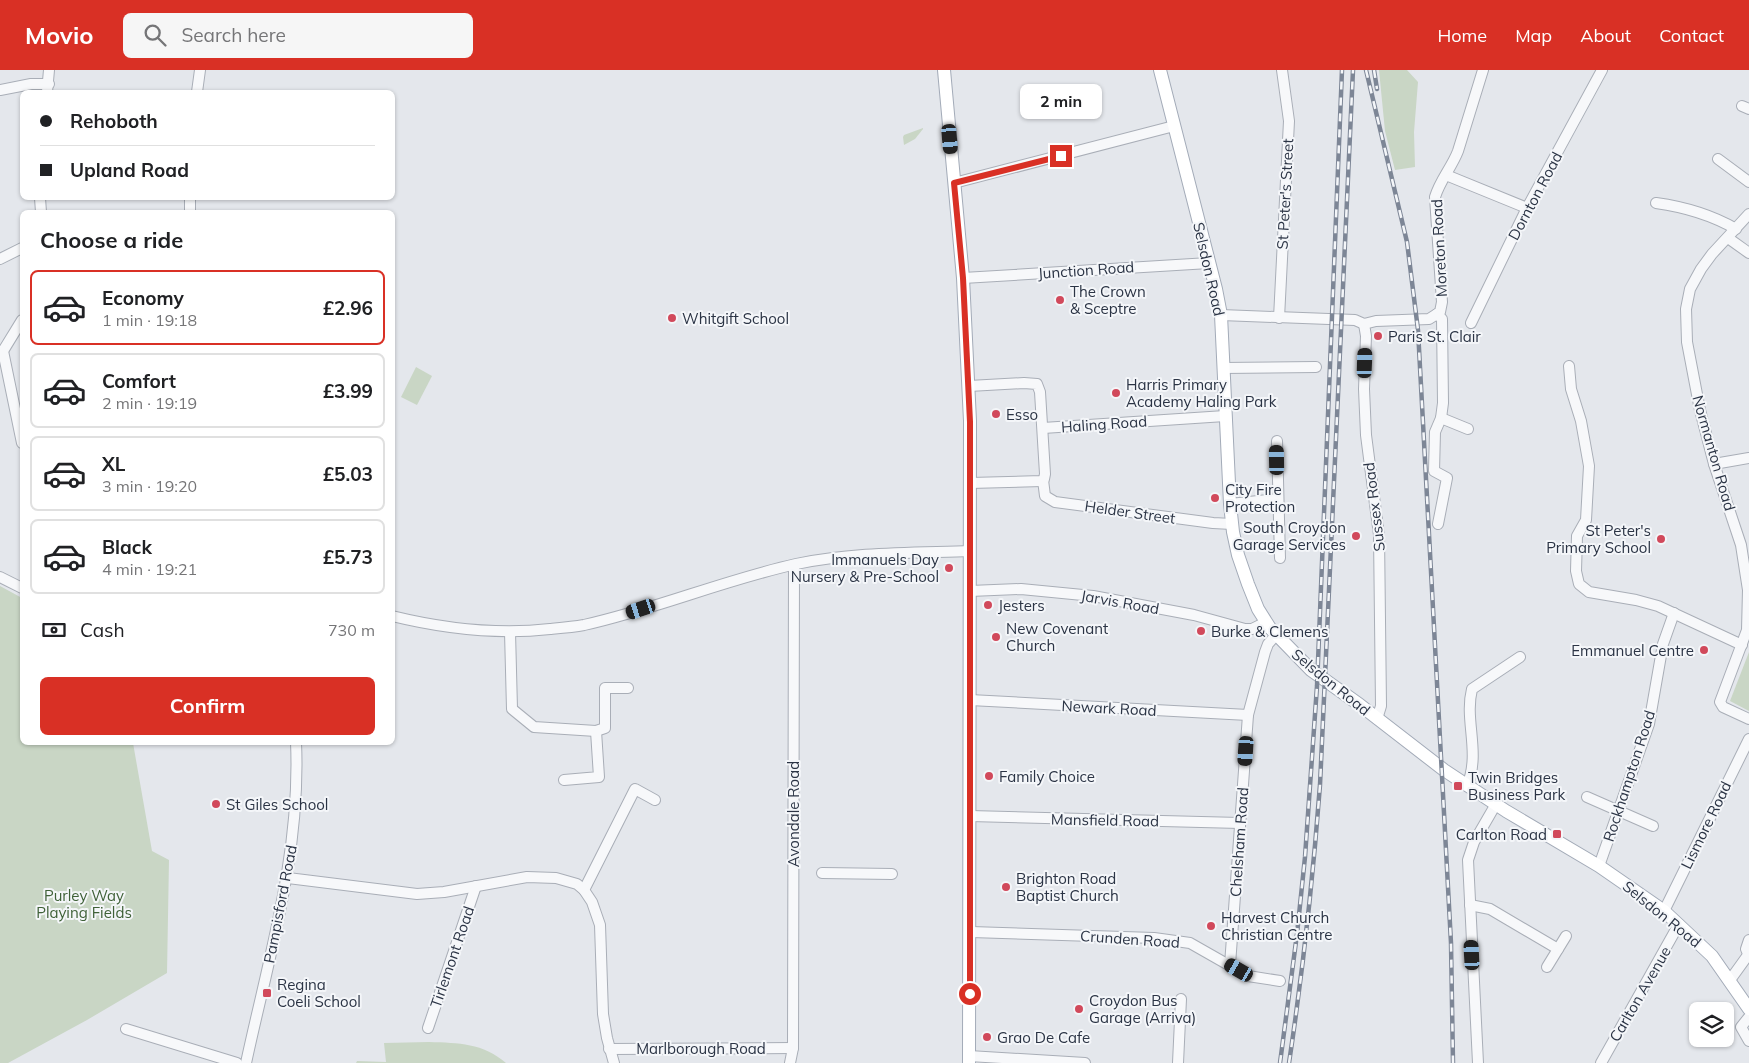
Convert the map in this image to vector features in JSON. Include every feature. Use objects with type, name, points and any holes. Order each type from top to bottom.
[{"type":"main road","points":[[944,70],[963,278],[969,386],[969,1060]]},
{"type":"main road","name":"Selsdon Road","points":[[1160,70],[1216,290],[1220,315],[1230,504],[1236,546],[1244,573],[1266,622],[1311,670],[1419,752],[1467,786],[1599,866],[1664,911],[1712,956],[1749,1009]]},
{"type":"street","points":[[0,90],[31,84],[48,88],[49,70]]},
{"type":"street","points":[[197,90],[200,70]]},
{"type":"street","name":"St Peter's Street","points":[[1279,318],[1289,121],[1282,70]]},
{"type":"street","name":"Moreton Road","points":[[1437,314],[1440,311],[1442,302],[1435,201],[1437,191],[1458,151],[1484,70]]},
{"type":"street","name":"Dornton Road","points":[[1471,323],[1527,208],[1602,70]]},
{"type":"street","points":[[954,183],[1174,126]]},
{"type":"street","points":[[1718,159],[1749,182]]},
{"type":"street","points":[[1444,178],[1527,208]]},
{"type":"street","points":[[1656,203],[1689,208],[1714,217],[1736,229]]},
{"type":"street","name":"Normanton Road","points":[[1749,214],[1709,258],[1695,279],[1689,293],[1686,309],[1687,342],[1692,374],[1714,464],[1741,545],[1748,607],[1746,630],[1742,645],[1720,702],[1723,706],[1749,719]]},
{"type":"street","points":[[1728,238],[1749,253]]},
{"type":"street","points":[[0,259],[20,249]]},
{"type":"street","name":"Junction Road","points":[[963,278],[1209,263]]},
{"type":"street","points":[[1220,315],[1355,320],[1364,324],[1376,321],[1424,320],[1437,314],[1442,319],[1443,403],[1435,432],[1434,471],[1447,478],[1438,524]]},
{"type":"street","points":[[20,323],[1,352],[20,434]]},
{"type":"street","name":"Sussex Road","points":[[1364,324],[1366,336],[1364,389],[1366,435],[1379,535],[1381,706],[1377,719]]},
{"type":"street","points":[[1570,366],[1570,385],[1581,421],[1589,466],[1586,520],[1577,536],[1576,571],[1578,581],[1589,592],[1642,601],[1674,613],[1742,645]]},
{"type":"street","points":[[1223,368],[1316,367]]},
{"type":"street","name":"Haling Road","points":[[969,386],[1036,384],[1040,392],[1043,428],[1045,474],[1043,480]]},
{"type":"street","name":"Haling Road","points":[[1043,428],[1225,416]]},
{"type":"street","points":[[1440,418],[1468,429]]},
{"type":"street","points":[[1277,441],[1280,558]]},
{"type":"street","points":[[1714,464],[1749,458]]},
{"type":"street","points":[[970,484],[1043,480]]},
{"type":"street","name":"Helder Street","points":[[1043,480],[1045,496],[1055,502],[1232,524]]},
{"type":"street","points":[[1230,504],[1278,499]]},
{"type":"street","points":[[395,617],[449,628],[510,632],[582,625],[625,615],[716,586],[794,565],[830,558],[970,551]]},
{"type":"street","name":"Avondale Road","points":[[790,1063],[793,1048],[794,565]]},
{"type":"street","points":[[0,577],[20,587]]},
{"type":"street","name":"Jarvis Road","points":[[970,591],[1022,590],[1093,596],[1194,615],[1245,629],[1252,629],[1266,622]]},
{"type":"street","name":"Rockhampton Road","points":[[1599,866],[1649,724],[1663,644],[1674,613]]},
{"type":"street","points":[[510,632],[512,709],[534,727],[596,731],[605,728],[605,688],[628,688]]},
{"type":"street","name":"Chelsham Road","points":[[1230,965],[1248,715],[1265,652],[1268,644],[1276,634]]},
{"type":"street","points":[[1467,786],[1472,772],[1473,750],[1470,698],[1472,689],[1520,657]]},
{"type":"street","name":"Newark Road","points":[[970,700],[1248,715]]},
{"type":"street","points":[[564,780],[599,777],[596,731]]},
{"type":"street","name":"Lismore Road","points":[[1664,911],[1749,739]]},
{"type":"street","name":"Pampisford Road","points":[[246,1063],[278,930],[288,878],[296,801],[296,745]]},
{"type":"street","points":[[584,890],[634,789],[655,800]]},
{"type":"street","points":[[1587,797],[1653,826]]},
{"type":"street","points":[[1478,1063],[1468,874],[1470,850],[1496,804]]},
{"type":"street","name":"Mansfield Road","points":[[970,816],[1240,823]]},
{"type":"street","points":[[822,873],[892,874]]},
{"type":"street","points":[[288,878],[417,894],[444,892],[519,878],[546,877],[572,882],[584,890],[595,908],[600,925],[603,1014],[614,1063]]},
{"type":"street","name":"Tirlemont Road","points":[[428,1028],[476,886]]},
{"type":"street","points":[[1470,905],[1490,910],[1558,949]]},
{"type":"street","name":"Carlton Avenue","points":[[1601,1063],[1679,924]]},
{"type":"street","name":"Crunden Road","points":[[970,932],[1154,938],[1190,944],[1248,976],[1280,981]]},
{"type":"street","points":[[1547,967],[1566,936]]},
{"type":"street","points":[[1730,980],[1749,956],[1746,946],[1749,940]]},
{"type":"street","points":[[1178,1063],[1180,999]]},
{"type":"street","points":[[1749,1017],[1741,1027],[1749,1041]]},
{"type":"street","points":[[126,1029],[237,1063]]},
{"type":"street","name":"Marlborough Road","points":[[610,1049],[793,1048]]},
{"type":"street","points":[[969,1060],[1085,1063]]},
{"type":"green space","points":[[1379,70],[1407,70],[1418,82],[1414,132],[1415,167],[1395,170],[1385,131]]},
{"type":"green space","points":[[923,128],[915,139],[904,145],[904,135]]},
{"type":"green space","points":[[416,367],[432,376],[417,405],[401,397]]},
{"type":"green space","name":"Purley Way Playing Fields","points":[[0,586],[20,597],[20,745],[133,745],[152,851],[169,860],[167,973],[8,1063],[0,1063]]},
{"type":"green space","points":[[1749,652],[1749,711],[1730,701]]},
{"type":"green space","points":[[429,1042],[470,1045],[488,1051],[506,1063],[356,1063],[357,1061],[386,1062],[384,1043]]},
{"type":"railway","points":[[1280,1063],[1305,857],[1317,686],[1342,70]]},
{"type":"railway","points":[[1289,1063],[1307,924],[1320,785],[1353,70]]},
{"type":"railway","points":[[1366,70],[1407,242],[1418,330],[1451,943],[1453,1063]]},
{"type":"railway","points":[[1374,70],[1377,89]]},
{"type":"place","name":"The Crown & Sceptre","points":[[1060,300]]},
{"type":"place","name":"Whitgift School","points":[[672,318]]},
{"type":"place","name":"Paris St. Clair","points":[[1378,336]]},
{"type":"place","name":"Harris Primary Academy Haling Park","points":[[1116,393]]},
{"type":"place","name":"Esso","points":[[996,414]]},
{"type":"place","name":"City Fire Protection","points":[[1215,498]]},
{"type":"place","name":"South Croydon Garage Services","points":[[1356,536]]},
{"type":"place","name":"St Peter's Primary School","points":[[1661,539]]},
{"type":"place","name":"Immanuels Day Nursery & Pre-School","points":[[949,568]]},
{"type":"place","name":"Jesters","points":[[988,605]]},
{"type":"place","name":"Burke & Clemens","points":[[1201,631]]},
{"type":"place","name":"New Covenant Church","points":[[996,637]]},
{"type":"place","name":"Emmanuel Centre","points":[[1704,650]]},
{"type":"place","name":"Family Choice","points":[[989,776]]},
{"type":"place","name":"Twin Bridges Business Park","points":[[1458,786]]},
{"type":"place","name":"St Giles School","points":[[216,804]]},
{"type":"place","name":"Carlton Road","points":[[1557,834]]},
{"type":"place","name":"Brighton Road Baptist Church","points":[[1006,887]]},
{"type":"place","name":"Harvest Church Christian Centre","points":[[1211,926]]},
{"type":"place","name":"Regina Coeli School","points":[[267,993]]},
{"type":"place","name":"Croydon Bus Garage (Arriva)","points":[[1079,1009]]},
{"type":"place","name":"Grao De Cafe","points":[[987,1037]]},
{"type":"route","points":[[970,994],[970,422],[963,278],[954,183],[1061,156]]}]
